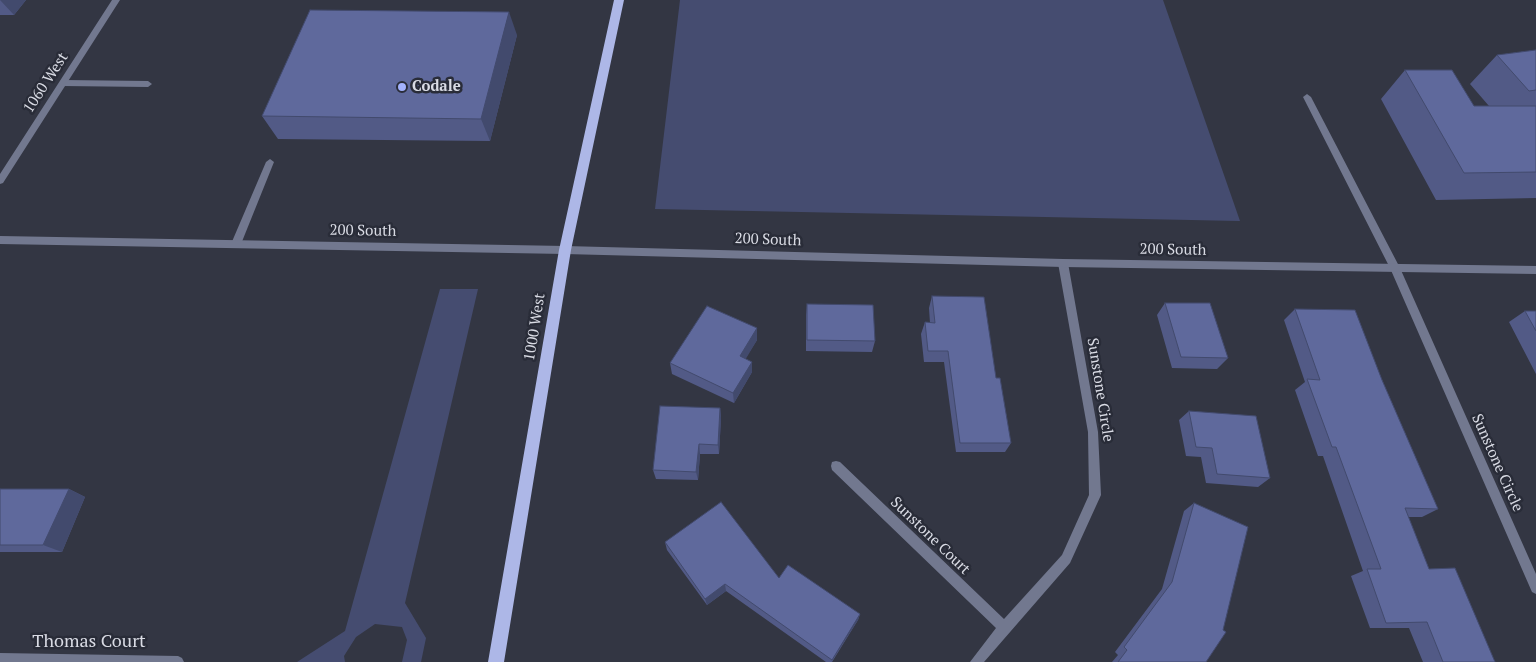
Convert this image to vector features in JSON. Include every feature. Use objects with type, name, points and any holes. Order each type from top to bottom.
[{"type":"main road","name":"1000 West","points":[[496,662],[565,250],[619,0]]},
{"type":"street","name":"1060 West","points":[[0,181],[116,0]]},
{"type":"street","points":[[63,83],[148,84]]},
{"type":"street","name":"Sunstone Circle","points":[[1307,97],[1395,268],[1536,588]]},
{"type":"street","points":[[236,244],[270,162]]},
{"type":"street","name":"200 South","points":[[0,240],[565,250],[1063,263],[1536,270]]},
{"type":"street","name":"Sunstone Circle","points":[[976,662],[1066,559],[1095,495],[1093,432],[1063,263]]},
{"type":"street","name":"Sunstone Court","points":[[836,466],[1004,628]]},
{"type":"street","name":"Thomas Court","points":[[0,659],[178,662]]},
{"type":"shaded area","points":[[680,0],[1163,0],[1240,221],[655,209]]},
{"type":"shaded area","points":[[440,289],[478,289],[405,603],[426,638],[421,662],[402,662],[407,640],[402,627],[375,624],[356,637],[344,656],[345,662],[297,662],[345,631]]},
{"type":"building","name":"Codale","points":[[310,10],[509,12],[481,119],[262,116]]},
{"type":"building","points":[[1536,50],[1536,90],[1529,91],[1497,55]]},
{"type":"building","points":[[1405,70],[1452,70],[1474,106],[1536,106],[1536,172],[1464,173]]},
{"type":"building","points":[[932,296],[984,297],[996,378],[1000,378],[1011,443],[960,443],[948,351],[928,351],[925,322],[935,323]]},
{"type":"building","points":[[1165,303],[1210,303],[1228,358],[1181,357]]},
{"type":"building","points":[[807,304],[873,305],[875,341],[807,340]]},
{"type":"building","points":[[707,306],[757,328],[740,356],[752,362],[733,393],[670,363]]},
{"type":"building","points":[[1295,309],[1355,310],[1382,380],[1438,509],[1405,508],[1429,569],[1455,568],[1495,662],[1443,662],[1427,622],[1386,623],[1367,569],[1381,569],[1336,447],[1332,447],[1307,379],[1320,380]]},
{"type":"building","points":[[1525,311],[1536,311],[1536,331]]},
{"type":"building","points":[[660,406],[720,408],[718,445],[699,444],[696,472],[653,470]]},
{"type":"building","points":[[1189,411],[1256,416],[1270,478],[1217,474],[1212,448],[1196,447]]},
{"type":"building","points":[[0,489],[69,489],[43,545],[0,545]]},
{"type":"building","points":[[721,502],[779,578],[788,565],[860,614],[832,660],[725,584],[705,599],[665,542]]},
{"type":"building","points":[[1194,503],[1248,527],[1223,630],[1226,632],[1206,662],[1118,662],[1127,650],[1124,647],[1172,582]]},
{"type":"place","name":"Codale","points":[[402,87]]}]
